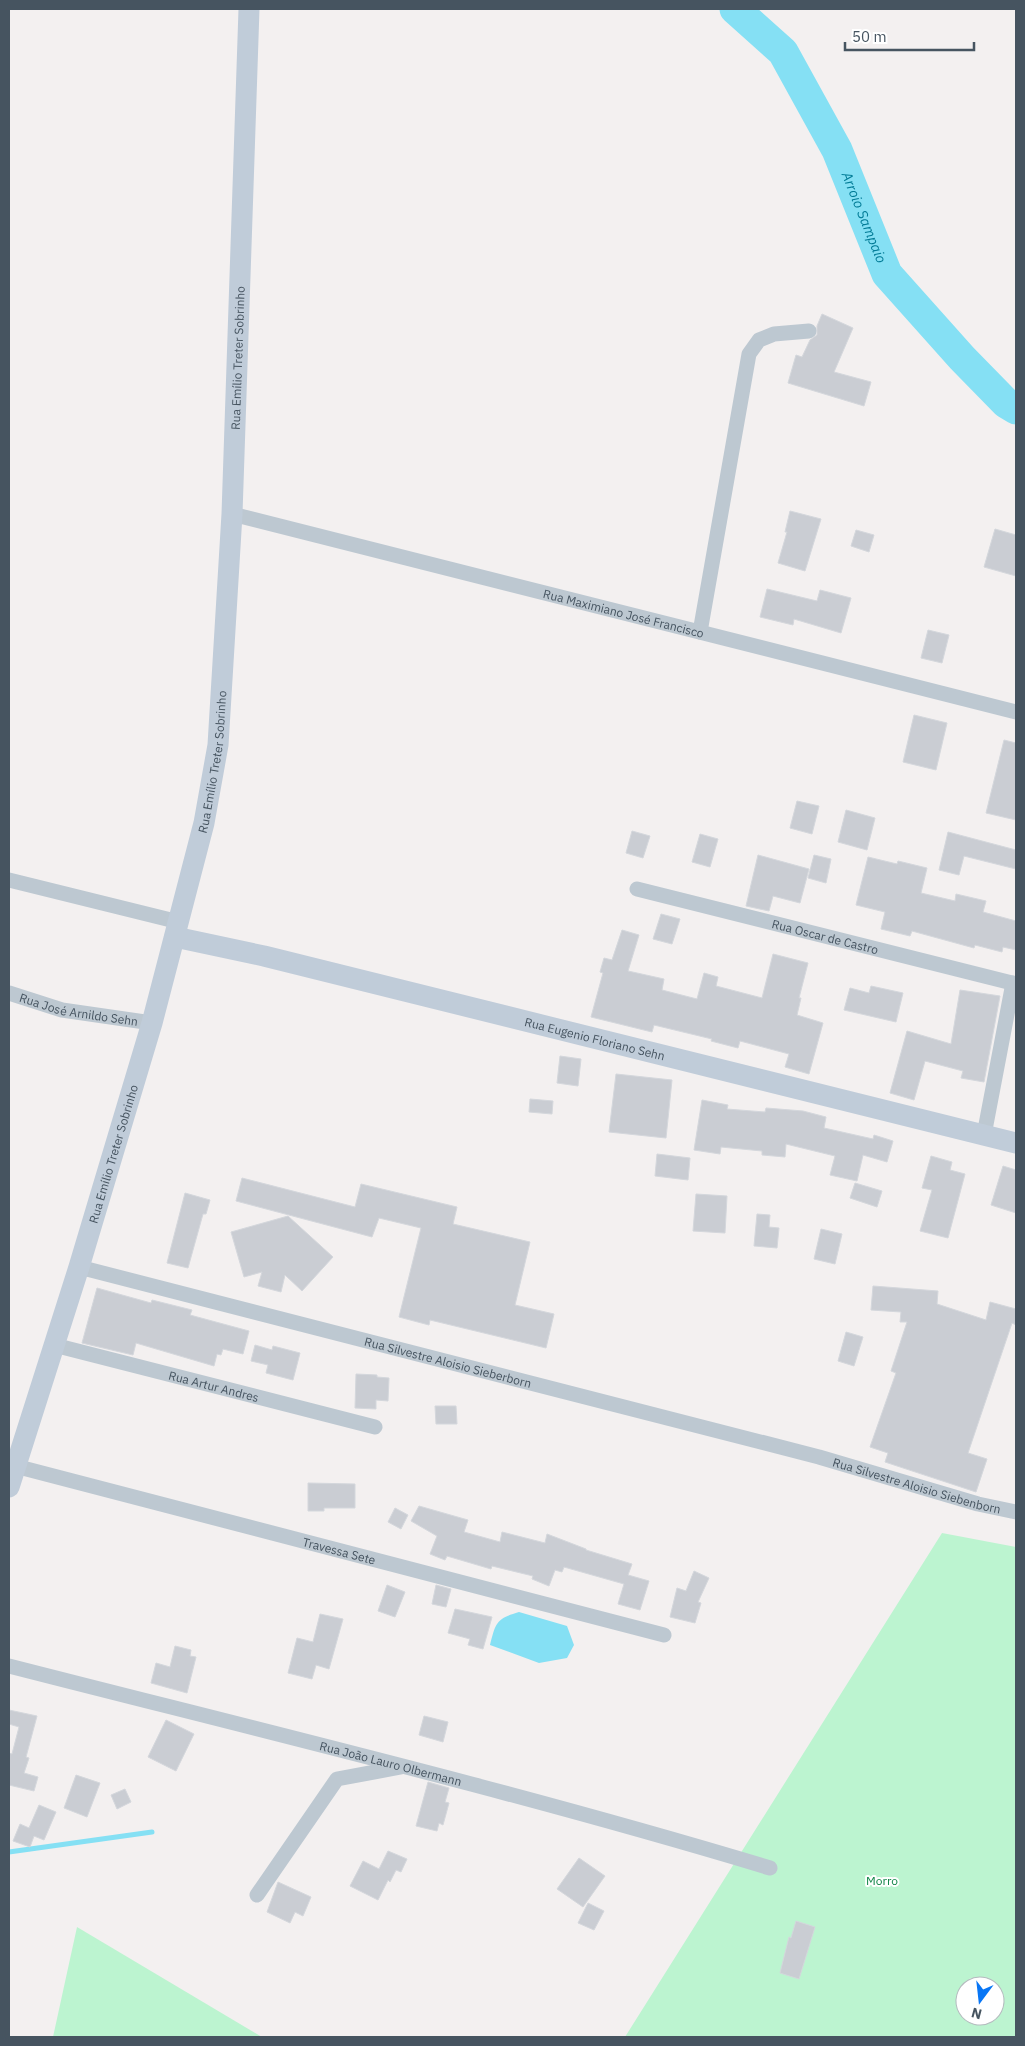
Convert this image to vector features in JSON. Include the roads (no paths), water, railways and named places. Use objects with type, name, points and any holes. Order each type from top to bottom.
[{"type":"main road","name":"Rua Emílio Treter Sobrinho","points":[[9,1487],[79,1267],[152,1023],[204,823],[218,745],[232,514],[249,9]]},
{"type":"main road","name":"Rua Eugenio Floriano Sehn","points":[[177,929],[264,956],[1016,1143]]},
{"type":"street","points":[[700,632],[749,354],[759,340],[774,334],[809,331]]},
{"type":"street","name":"Rua Maximiano José Francisco","points":[[232,514],[1016,712]]},
{"type":"street","points":[[9,880],[177,929]]},
{"type":"street","name":"Rua Oscar de Castro","points":[[637,889],[1015,984]]},
{"type":"street","points":[[984,1135],[1015,984]]},
{"type":"street","name":"Rua José Arnildo Sehn","points":[[9,993],[62,1010],[152,1023]]},
{"type":"street","name":"Rua Silvestre Aloisio Sieberborn","points":[[79,1267],[818,1457]]},
{"type":"street","name":"Rua Artur Andres","points":[[54,1346],[375,1427]]},
{"type":"street","name":"Rua Silvestre Aloisio Siebenborn","points":[[818,1457],[978,1504],[1016,1512]]},
{"type":"street","name":"Travessa Sete","points":[[15,1466],[664,1635]]},
{"type":"street","name":"Rua João Lauro Olbermann","points":[[9,1666],[405,1766],[634,1827],[770,1868]]},
{"type":"street","points":[[258,1895],[337,1779],[405,1766]]},
{"type":"water","points":[[519,1612],[567,1626],[574,1645],[567,1658],[539,1663],[490,1645],[498,1622]]},
{"type":"waterway","name":"Arroio Sampaio","points":[[735,9],[783,52],[837,150],[887,274],[962,358],[1006,403],[1016,409]]},
{"type":"waterway","points":[[9,1852],[152,1832]]},
{"type":"park label","name":"Morro","points":[[882,1880]]}]
